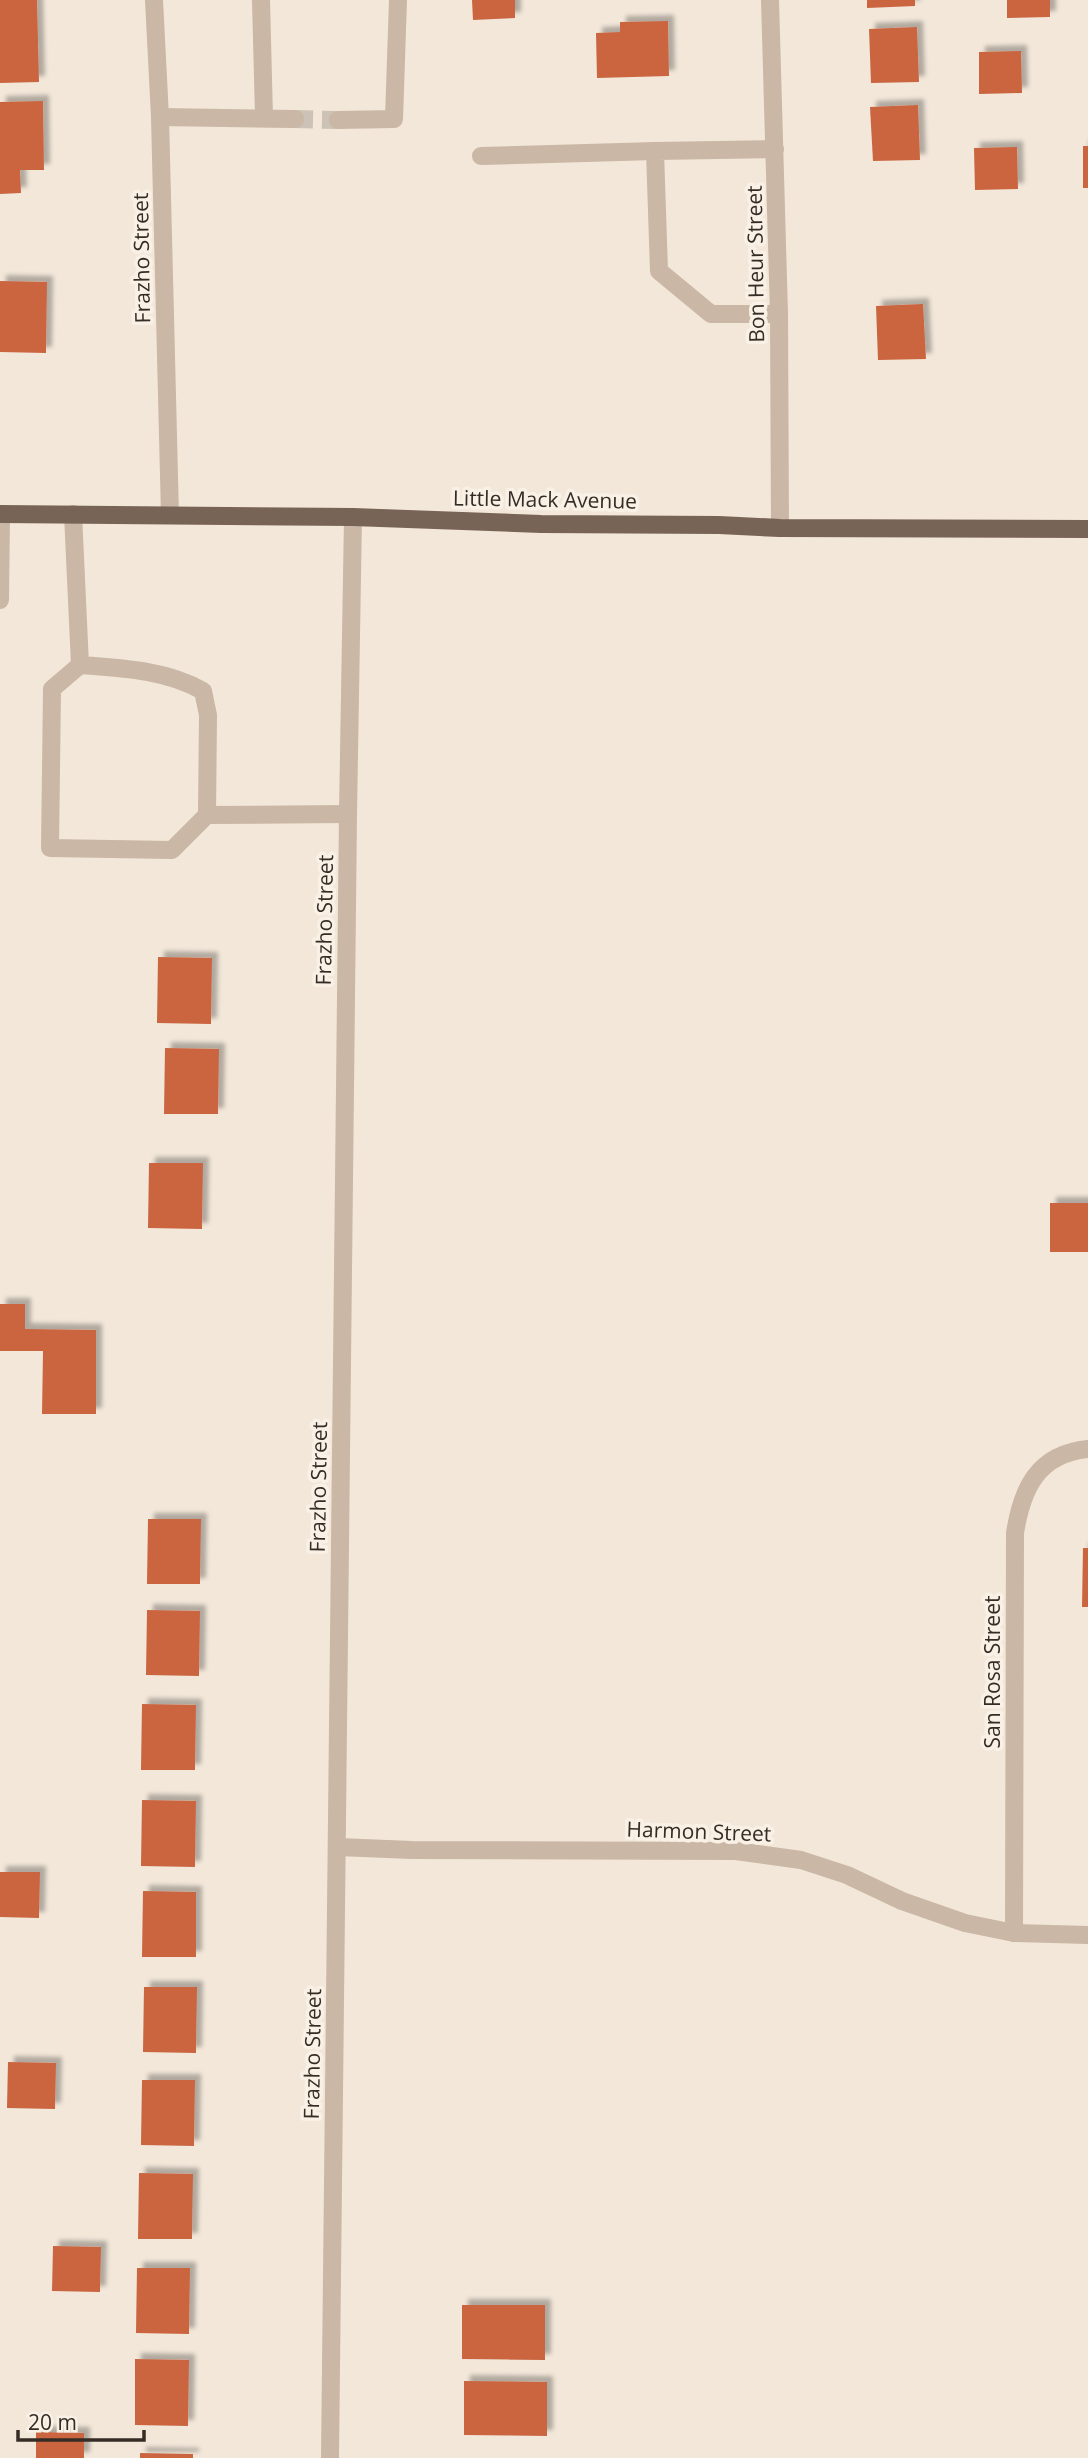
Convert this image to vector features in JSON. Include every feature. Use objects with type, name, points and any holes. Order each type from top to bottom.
[{"type":"main road","name":"Little Mack Avenue","points":[[1,514],[353,517],[541,524],[780,528],[1088,529]]},
{"type":"street","name":"Frazho Street","points":[[154,0],[160,117],[170,515]]},
{"type":"street","points":[[261,0],[264,117]]},
{"type":"street","points":[[338,120],[394,119],[398,0]]},
{"type":"street","name":"Bon Heur Street","points":[[771,0],[779,314],[780,528]]},
{"type":"street","points":[[160,117],[295,119]]},
{"type":"street","points":[[481,156],[775,149]]},
{"type":"street","points":[[655,151],[659,271],[711,314],[779,314]]},
{"type":"street","points":[[0,600],[1,514]]},
{"type":"street","points":[[73,514],[80,666]]},
{"type":"street","name":"Frazho Street","points":[[330,2458],[353,517]]},
{"type":"street","points":[[80,666],[122,668],[184,680],[203,691],[208,715],[207,815],[172,850],[50,848],[52,689],[80,666]]},
{"type":"street","points":[[207,815],[348,814]]},
{"type":"street","name":"San Rosa Street","points":[[1014,1933],[1015,1533],[1020,1506],[1030,1481],[1053,1459],[1088,1450]]},
{"type":"street","name":"Harmon Street","points":[[338,1847],[412,1850],[736,1851],[770,1854],[801,1860],[848,1875],[902,1901],[965,1923],[1014,1933],[1088,1935]]},
{"type":"building","points":[[0,0],[37,0],[39,82],[0,83]]},
{"type":"building","points":[[472,0],[515,0],[515,18],[473,20]]},
{"type":"building","points":[[867,0],[915,0],[915,6],[867,8]]},
{"type":"building","points":[[1007,0],[1050,0],[1050,17],[1007,18]]},
{"type":"building","points":[[668,21],[669,76],[597,78],[596,33],[620,32],[620,22]]},
{"type":"building","points":[[917,27],[919,82],[871,83],[869,29]]},
{"type":"building","points":[[1021,51],[1022,93],[979,94],[979,52]]},
{"type":"building","points":[[43,101],[44,170],[20,170],[21,193],[0,194],[0,102]]},
{"type":"building","points":[[918,105],[920,160],[873,161],[870,107]]},
{"type":"building","points":[[1083,146],[1088,146],[1088,188],[1083,188]]},
{"type":"building","points":[[1017,147],[1018,189],[975,190],[974,148]]},
{"type":"building","points":[[0,281],[47,282],[46,353],[0,352]]},
{"type":"building","points":[[923,304],[926,359],[878,360],[876,306]]},
{"type":"building","points":[[158,957],[212,958],[211,1024],[157,1023]]},
{"type":"building","points":[[165,1048],[219,1049],[218,1114],[164,1114]]},
{"type":"building","points":[[149,1163],[203,1163],[202,1229],[148,1228]]},
{"type":"building","points":[[1050,1203],[1088,1203],[1088,1252],[1050,1252]]},
{"type":"building","points":[[0,1304],[25,1304],[25,1329],[96,1330],[96,1414],[42,1414],[43,1351],[0,1351]]},
{"type":"building","points":[[148,1519],[201,1519],[200,1584],[147,1584]]},
{"type":"building","points":[[1083,1548],[1088,1548],[1088,1607],[1082,1607]]},
{"type":"building","points":[[147,1610],[200,1611],[199,1676],[146,1675]]},
{"type":"building","points":[[142,1704],[196,1705],[195,1770],[141,1770]]},
{"type":"building","points":[[142,1800],[196,1801],[195,1867],[141,1866]]},
{"type":"building","points":[[0,1872],[40,1872],[39,1918],[0,1917]]},
{"type":"building","points":[[143,1891],[196,1892],[196,1957],[142,1957]]},
{"type":"building","points":[[144,1987],[197,1987],[196,2053],[143,2052]]},
{"type":"building","points":[[8,2062],[56,2063],[55,2109],[7,2108]]},
{"type":"building","points":[[142,2080],[195,2080],[194,2146],[141,2145]]},
{"type":"building","points":[[139,2173],[193,2174],[192,2239],[138,2239]]},
{"type":"building","points":[[53,2246],[101,2247],[100,2292],[52,2291]]},
{"type":"building","points":[[137,2268],[190,2268],[189,2334],[136,2333]]},
{"type":"building","points":[[462,2305],[545,2305],[545,2360],[462,2359]]},
{"type":"building","points":[[135,2359],[189,2360],[188,2426],[135,2425]]},
{"type":"building","points":[[464,2381],[547,2382],[547,2436],[464,2435]]},
{"type":"building","points":[[36,2432],[84,2433],[84,2458],[36,2458]]},
{"type":"building","points":[[140,2453],[193,2454],[193,2458],[140,2458]]},
{"type":"tunnel","points":[[295,119],[338,120]]}]
